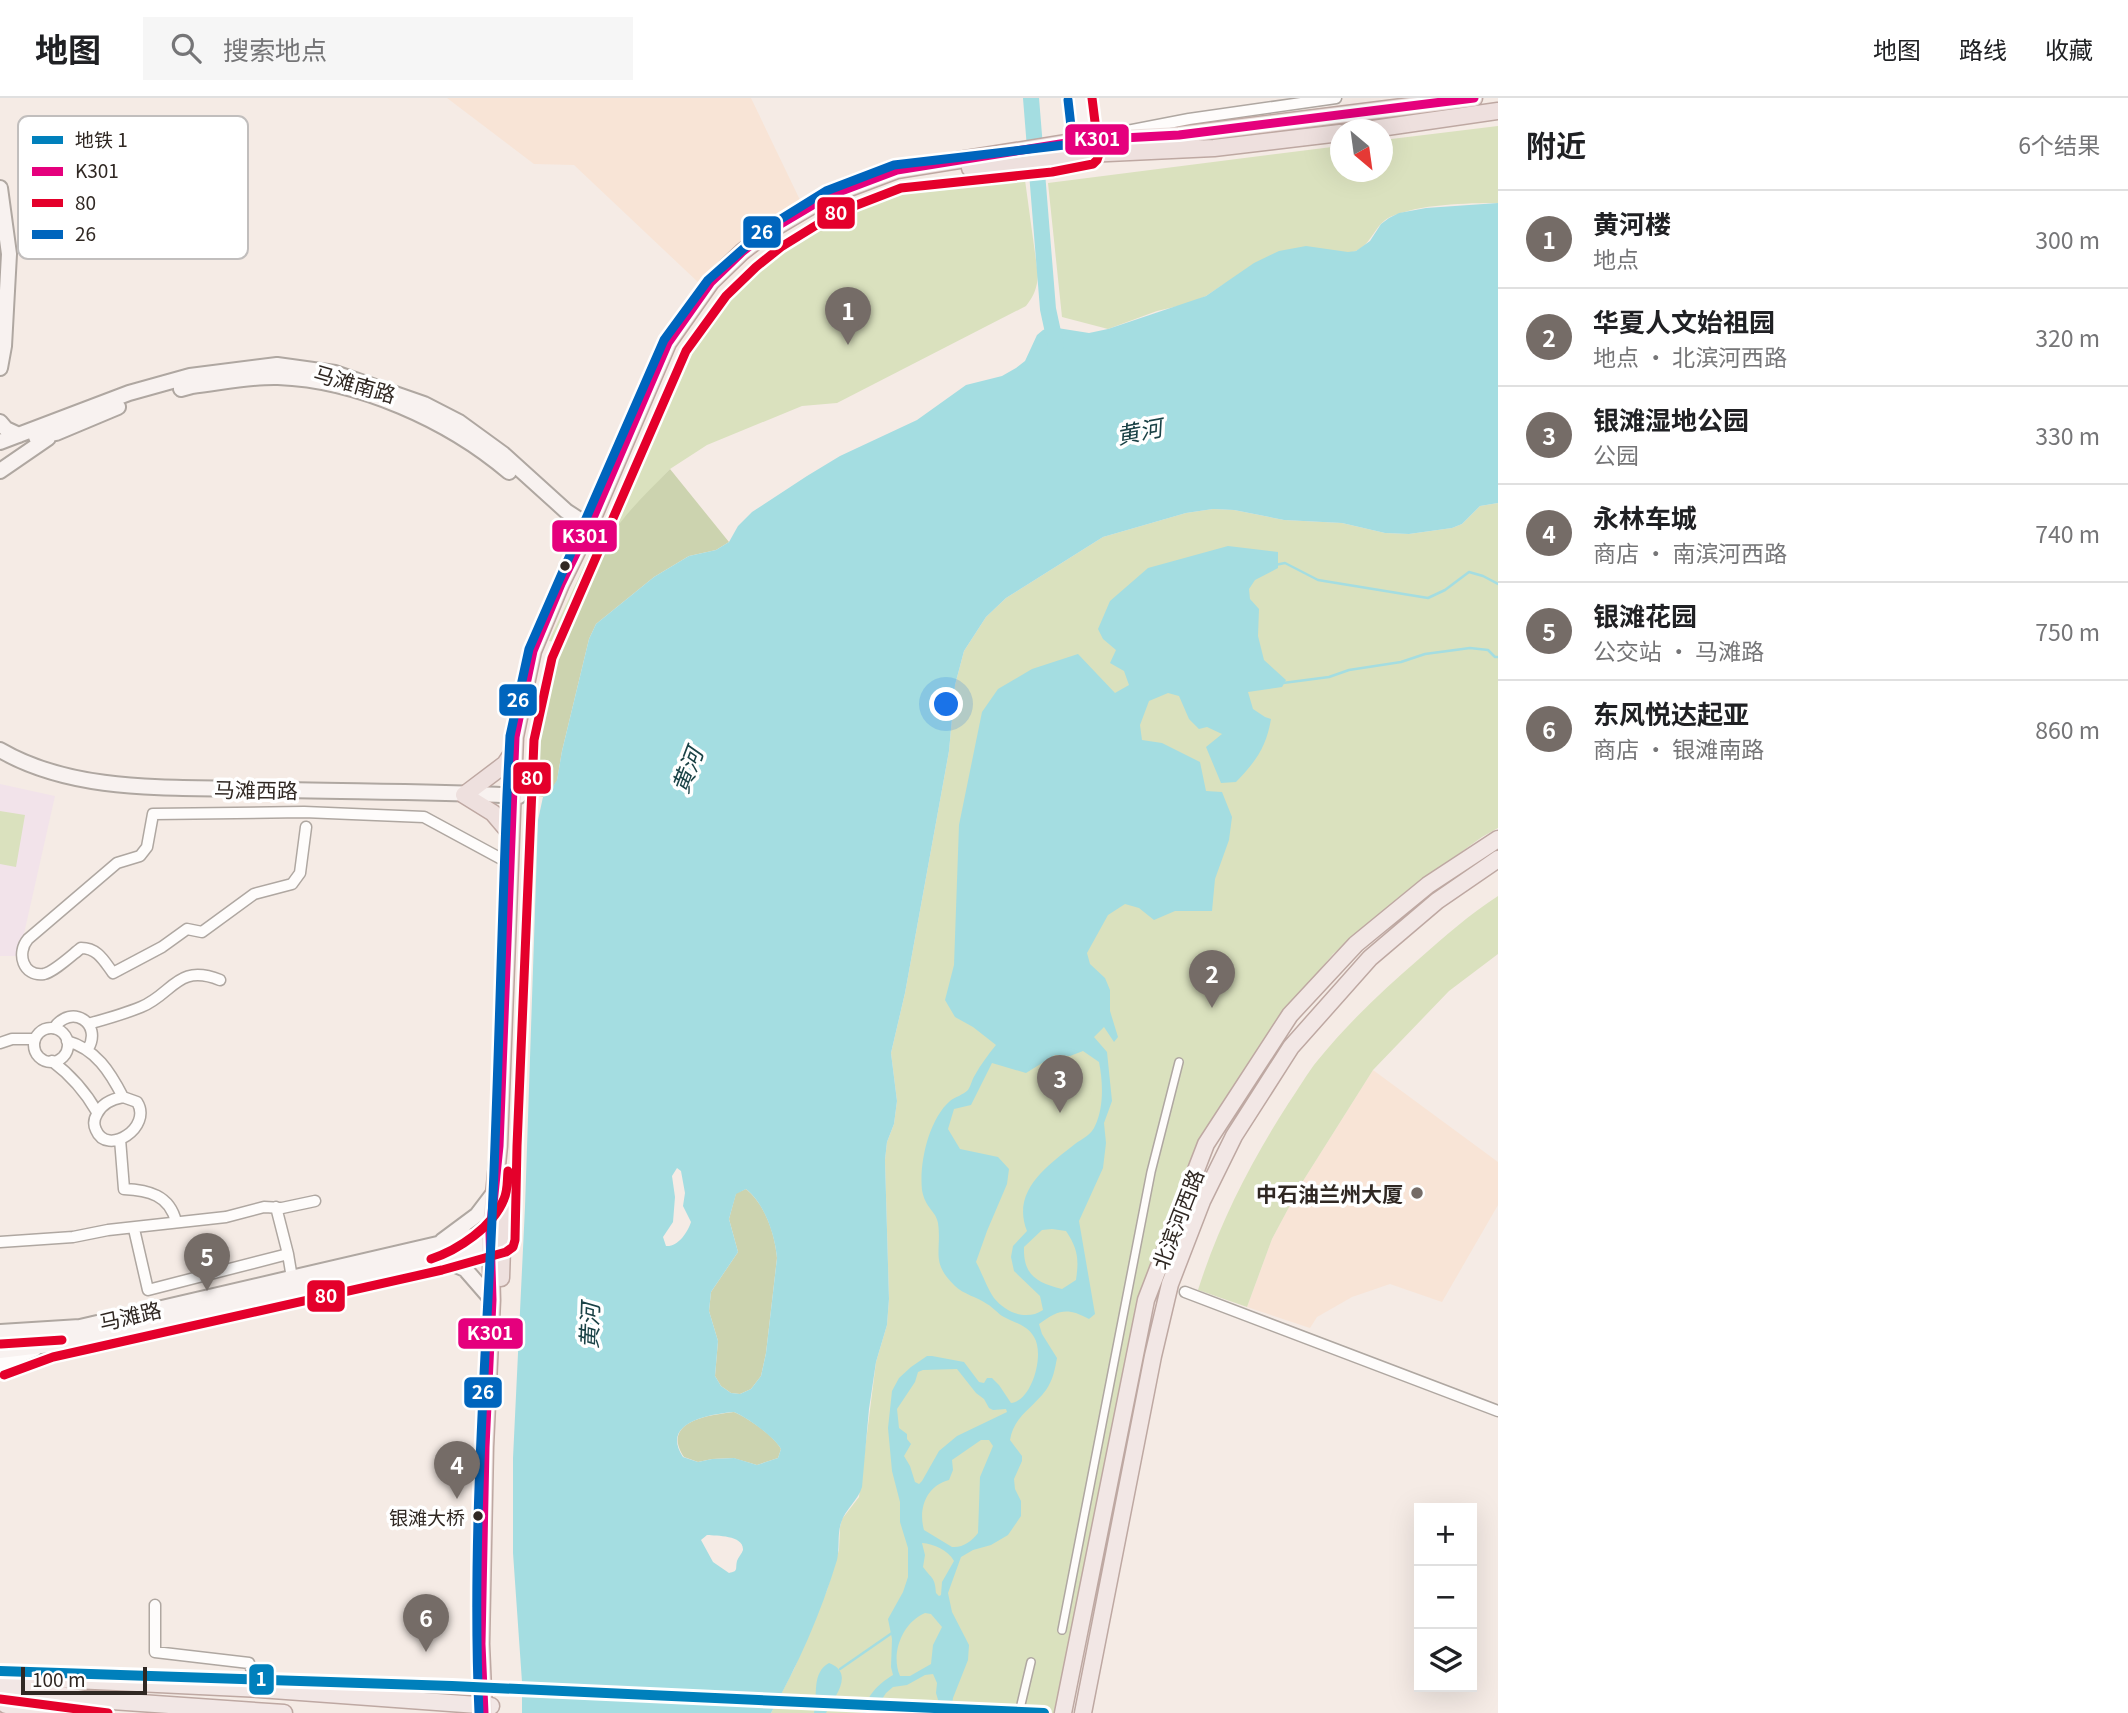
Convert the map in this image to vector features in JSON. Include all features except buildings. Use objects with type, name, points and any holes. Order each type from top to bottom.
[{"type":"highway","points":[[487,1709],[496,1236],[494,1195],[499,1146],[510,833],[522,738],[540,654],[590,532],[675,345],[718,288],[774,237],[831,202],[898,176],[1086,147],[1474,98]]},
{"type":"highway","points":[[1393,126],[1498,111]]},
{"type":"highway","points":[[1086,147],[1214,148],[1330,134]]},
{"type":"highway","points":[[487,1709],[481,1644],[485,1447],[515,796],[515,737],[533,651],[561,583],[590,532]]},
{"type":"highway","points":[[510,833],[493,813],[464,794],[505,764],[514,751]]},
{"type":"main road","points":[[1080,98],[1086,147]]},
{"type":"main road","points":[[0,188],[9,254],[4,345],[0,368]]},
{"type":"main road","name":"马滩南路","points":[[0,444],[129,393],[190,376],[276,365],[335,373],[424,404],[458,422],[503,454],[590,532]]},
{"type":"main road","name":"马滩南路","points":[[0,444],[56,432],[131,402],[192,386],[277,377],[332,384],[381,399],[434,422],[498,463],[563,519],[590,532]]},
{"type":"main road","points":[[0,422],[6,429],[19,435]]},
{"type":"main road","points":[[0,471],[56,432]]},
{"type":"main road","name":"马滩西路","points":[[0,750],[18,761],[75,778],[143,787],[515,796]]},
{"type":"main road","name":"北滨河西路","points":[[1063,1713],[1146,1300],[1206,1144],[1290,1015],[1356,944],[1428,885],[1498,839]]},
{"type":"main road","name":"北滨河西路","points":[[1083,1713],[1153,1356],[1170,1284],[1202,1201],[1234,1136],[1291,1046],[1370,958],[1437,901],[1498,859]]},
{"type":"main road","points":[[492,1300],[465,1269],[437,1252],[477,1215],[494,1195]]},
{"type":"main road","name":"马滩路","points":[[0,1351],[49,1345],[496,1236]]},
{"type":"main road","name":"马滩路","points":[[0,1332],[80,1327],[292,1278],[437,1252]]},
{"type":"main road","points":[[4,1687],[54,1679],[259,1689],[487,1709]]},
{"type":"main road","points":[[4,1687],[83,1703],[169,1713]]},
{"type":"main road","points":[[3,1705],[83,1703],[284,1713]]},
{"type":"main road","points":[[3,1705],[36,1713]]},
{"type":"street","points":[[1086,147],[1160,124],[1336,98]]},
{"type":"street","points":[[306,827],[300,873],[292,884],[254,894],[202,932],[187,929],[162,947],[113,973],[96,951],[86,948],[81,948],[48,973],[30,971],[23,962],[22,950],[28,939],[117,863],[141,856],[146,847],[153,814],[303,812],[424,817],[509,863]]},
{"type":"street","points":[[88,1024],[144,1006],[177,981],[188,977],[199,975],[220,980]]},
{"type":"street","points":[[54,1028],[58,1022],[70,1016],[83,1020],[88,1024],[92,1037],[88,1049]]},
{"type":"street","points":[[52,1061],[64,1054],[67,1041],[62,1032],[54,1028],[44,1029],[35,1039],[36,1053],[43,1060],[52,1061],[72,1077],[97,1112]]},
{"type":"street","points":[[0,1043],[12,1039],[35,1039]]},
{"type":"street","points":[[67,1041],[88,1049],[124,1097],[140,1106],[141,1116],[136,1127],[125,1138],[111,1142],[100,1136],[94,1125],[97,1112],[108,1101],[124,1097]]},
{"type":"street","points":[[1062,1630],[1152,1172],[1179,1062]]},
{"type":"street","points":[[120,1139],[124,1189],[145,1190],[157,1195],[171,1208],[176,1222]]},
{"type":"street","points":[[0,1242],[73,1237],[108,1230],[226,1217],[264,1207],[276,1208],[314,1201]]},
{"type":"street","points":[[276,1208],[292,1278]]},
{"type":"street","points":[[134,1229],[148,1290],[288,1254]]},
{"type":"street","points":[[1185,1292],[1498,1412]]},
{"type":"street","points":[[0,1364],[49,1345]]},
{"type":"street","points":[[155,1605],[155,1652],[249,1663],[259,1689]]},
{"type":"street","points":[[1019,1713],[1031,1662]]},
{"type":"shaded area","points":[[447,98],[751,98],[800,200],[750,234],[700,284],[574,165],[534,164]]},
{"type":"shaded area","points":[[0,784],[55,796],[19,956],[0,956]]},
{"type":"shaded area","points":[[1373,1070],[1498,1162],[1498,1205],[1442,1302],[1390,1284],[1352,1297],[1317,1317],[1310,1328],[1247,1307],[1272,1239],[1303,1181]]},
{"type":"green space","points":[[1498,126],[1498,203],[1443,205],[1402,213],[1385,220],[1366,244],[1356,251],[1224,284],[1187,304],[1157,311],[1108,329],[1062,317],[1048,183],[1330,147],[1330,182],[1393,182],[1393,139]]},
{"type":"green space","points":[[995,173],[1025,180],[1038,275],[1035,292],[1026,306],[837,403],[802,406],[707,445],[670,469],[610,536],[588,574],[559,643],[549,641],[687,346],[728,289],[774,249],[832,214],[904,185]]},
{"type":"green space","points":[[670,469],[729,542],[716,550],[689,556],[654,577],[596,624],[589,639],[557,781],[543,797],[528,794],[545,689],[572,610],[589,572],[616,528]]},
{"type":"green space","points":[[1498,503],[1498,828],[1407,891],[1333,954],[1276,1023],[1206,1144],[1146,1300],[1063,1713],[771,1713],[794,1669],[827,1590],[839,1550],[842,1519],[859,1497],[876,1362],[887,1325],[889,1299],[885,1160],[897,1101],[891,1053],[905,993],[949,751],[955,685],[964,651],[986,617],[1006,598],[1103,537],[1186,513],[1213,509],[1234,510],[1284,520],[1342,523],[1385,533],[1409,534],[1452,528],[1462,524],[1480,506]]},
{"type":"green space","points":[[0,811],[25,815],[16,867],[0,864]]},
{"type":"green space","points":[[1498,896],[1498,954],[1449,991],[1373,1070],[1303,1181],[1272,1239],[1247,1307],[1198,1290],[1216,1241],[1248,1171],[1314,1065],[1329,1046],[1392,983],[1458,926]]},
{"type":"green space","points":[[746,1189],[759,1203],[768,1220],[777,1258],[761,1376],[751,1389],[740,1394],[731,1393],[721,1386],[715,1376],[718,1341],[709,1311],[711,1292],[738,1252],[729,1219],[736,1193]]},
{"type":"green space","points":[[734,1412],[772,1438],[781,1449],[778,1458],[757,1465],[733,1458],[698,1462],[684,1457],[678,1445],[678,1435],[683,1428],[701,1418]]},
{"type":"water","name":"黄河","points":[[1498,203],[1498,503],[1480,506],[1462,524],[1452,528],[1409,534],[1385,533],[1342,523],[1284,520],[1234,510],[1213,509],[1186,513],[1103,537],[1006,598],[986,617],[964,651],[955,685],[949,751],[905,993],[891,1053],[897,1101],[885,1160],[889,1299],[887,1325],[876,1362],[869,1409],[862,1487],[841,1523],[837,1560],[808,1638],[771,1713],[522,1713],[513,1553],[513,1458],[525,1207],[538,820],[543,797],[557,780],[589,639],[596,624],[654,577],[689,556],[716,550],[729,542],[738,526],[752,512],[807,476],[840,456],[917,420],[966,385],[1002,376],[1016,368],[1025,361],[1037,335],[1043,330],[1051,327],[1089,333],[1108,329],[1206,296],[1254,263],[1279,251],[1306,246],[1356,251],[1370,241],[1381,224],[1389,218],[1399,213],[1426,208]],"holes":[[[677,1168],[681,1171],[685,1193],[683,1206],[691,1222],[678,1241],[666,1246],[663,1237],[673,1222],[675,1197],[672,1176]],[[746,1189],[759,1203],[771,1230],[777,1258],[761,1376],[751,1389],[740,1394],[731,1393],[721,1386],[715,1376],[718,1341],[709,1311],[711,1292],[738,1252],[729,1219],[736,1194]],[[734,1412],[766,1433],[781,1449],[778,1458],[757,1465],[734,1458],[698,1462],[683,1457],[678,1445],[678,1435],[683,1428],[701,1418]],[[707,1535],[739,1541],[743,1550],[735,1570],[729,1573],[713,1562],[701,1540]]]},
{"type":"water","points":[[1228,546],[1278,552],[1278,568],[1255,580],[1249,589],[1250,599],[1259,609],[1258,636],[1264,660],[1286,680],[1282,687],[1248,692],[1253,709],[1271,719],[1259,753],[1236,782],[1221,783],[1206,747],[1222,734],[1207,727],[1199,729],[1189,719],[1179,696],[1168,693],[1149,701],[1140,725],[1142,740],[1162,743],[1200,762],[1206,791],[1222,792],[1232,817],[1229,840],[1215,879],[1212,911],[1175,911],[1154,920],[1139,908],[1125,904],[1108,915],[1087,953],[1090,964],[1105,978],[1110,990],[1110,1011],[1118,1037],[1114,1042],[1104,1027],[1094,1037],[1107,1052],[1112,1101],[1104,1123],[1106,1143],[1103,1168],[1079,1221],[1095,1314],[1089,1319],[1075,1313],[1057,1313],[1039,1324],[1057,1358],[1048,1386],[1019,1419],[1010,1440],[1022,1456],[1014,1479],[1021,1501],[1021,1516],[1008,1535],[961,1557],[948,1593],[952,1612],[969,1645],[968,1660],[953,1698],[951,1713],[942,1713],[933,1674],[925,1675],[907,1685],[893,1687],[873,1713],[863,1713],[874,1691],[893,1675],[892,1639],[888,1619],[908,1577],[908,1548],[900,1522],[900,1502],[892,1471],[888,1428],[892,1391],[899,1378],[911,1367],[927,1356],[932,1356],[964,1362],[979,1382],[984,1383],[987,1378],[992,1378],[1011,1403],[1025,1394],[1037,1365],[1037,1345],[1028,1330],[962,1291],[942,1270],[938,1223],[925,1201],[921,1179],[927,1142],[936,1119],[950,1101],[968,1090],[996,1045],[955,1017],[945,1000],[954,965],[959,825],[982,712],[998,689],[1032,669],[1078,654],[1115,693],[1129,685],[1124,671],[1110,663],[1116,650],[1103,639],[1098,629],[1110,601],[1148,568]],"holes":[[[1083,1051],[1099,1062],[1102,1086],[1100,1111],[1092,1131],[1043,1171],[1028,1192],[1023,1217],[1027,1231],[1013,1246],[1011,1257],[1014,1271],[1040,1296],[1043,1310],[1030,1315],[1017,1314],[1004,1308],[994,1298],[976,1262],[1007,1184],[1009,1169],[998,1157],[960,1149],[948,1129],[954,1109],[971,1105],[992,1063],[1026,1073],[1055,1055],[1070,1056]],[[1042,1230],[1066,1231],[1077,1254],[1076,1280],[1062,1289],[1045,1284],[1029,1271],[1024,1247]],[[957,1369],[989,1408],[1006,1409],[1007,1412],[957,1436],[939,1451],[919,1484],[915,1482],[904,1456],[911,1444],[907,1434],[899,1428],[897,1409],[915,1382],[918,1372]],[[981,1440],[989,1440],[993,1446],[980,1477],[978,1533],[967,1543],[956,1547],[924,1530],[922,1522],[926,1499],[935,1487],[949,1480],[953,1470],[952,1460]],[[922,1543],[940,1548],[954,1561],[942,1582],[941,1595],[936,1593],[934,1581],[923,1567],[925,1555]],[[925,1613],[931,1614],[942,1627],[933,1645],[931,1664],[910,1676],[900,1676],[897,1667],[898,1648],[910,1623]]]},
{"type":"water","points":[[829,1663],[841,1673],[841,1685],[826,1713],[814,1713],[817,1679],[823,1667]]},
{"type":"waterway","points":[[1031,98],[1048,309],[1056,346]]},
{"type":"waterway","points":[[1275,565],[1285,563],[1318,580],[1428,598],[1445,590],[1469,572],[1498,584]]},
{"type":"waterway","points":[[1283,683],[1329,677],[1349,670],[1401,662],[1425,654],[1470,648],[1488,650],[1498,657]]},
{"type":"waterway","points":[[840,1669],[892,1633]]},
{"type":"metro line","name":"1","points":[[0,1671],[452,1686],[1044,1713]]},
{"type":"transit line","name":"80","points":[[4,1375],[53,1357],[442,1270],[506,1252],[513,1247],[534,740],[552,658],[686,351],[726,296],[756,267],[781,247],[836,213],[901,188],[1052,172],[1093,164],[1099,154],[1092,98]]},
{"type":"transit line","name":"K301","points":[[484,1713],[481,1644],[485,1447],[492,1300],[490,1233],[499,1146],[515,737],[533,651],[668,343],[711,282],[769,231],[828,196],[897,170],[1085,140],[1179,135],[1474,98]]},
{"type":"transit line","name":"26","points":[[479,1713],[479,1477],[507,795],[510,736],[529,649],[664,340],[708,280],[768,227],[826,191],[894,165],[1073,144],[1068,100]]},
{"type":"transit line","name":"80","points":[[431,1259],[474,1236],[492,1219],[505,1196],[508,1171]]},
{"type":"transit line","name":"80","points":[[1,1344],[62,1340]]},
{"type":"transit line","name":"80","points":[[0,1699],[108,1713]]},
{"type":"place","name":"黄河楼","points":[[848,345]]},
{"type":"place","name":"华夏人文始祖园","points":[[1212,1008]]},
{"type":"place","name":"银滩湿地公园","points":[[1060,1113]]},
{"type":"place","name":"中石油兰州大厦","points":[[1417,1193]]},
{"type":"place","name":"银滩花园","points":[[207,1291]]},
{"type":"place","name":"永林车城","points":[[457,1499]]},
{"type":"place","name":"银滩大桥","points":[[478,1516]]},
{"type":"place","name":"东风悦达起亚","points":[[426,1652]]}]
